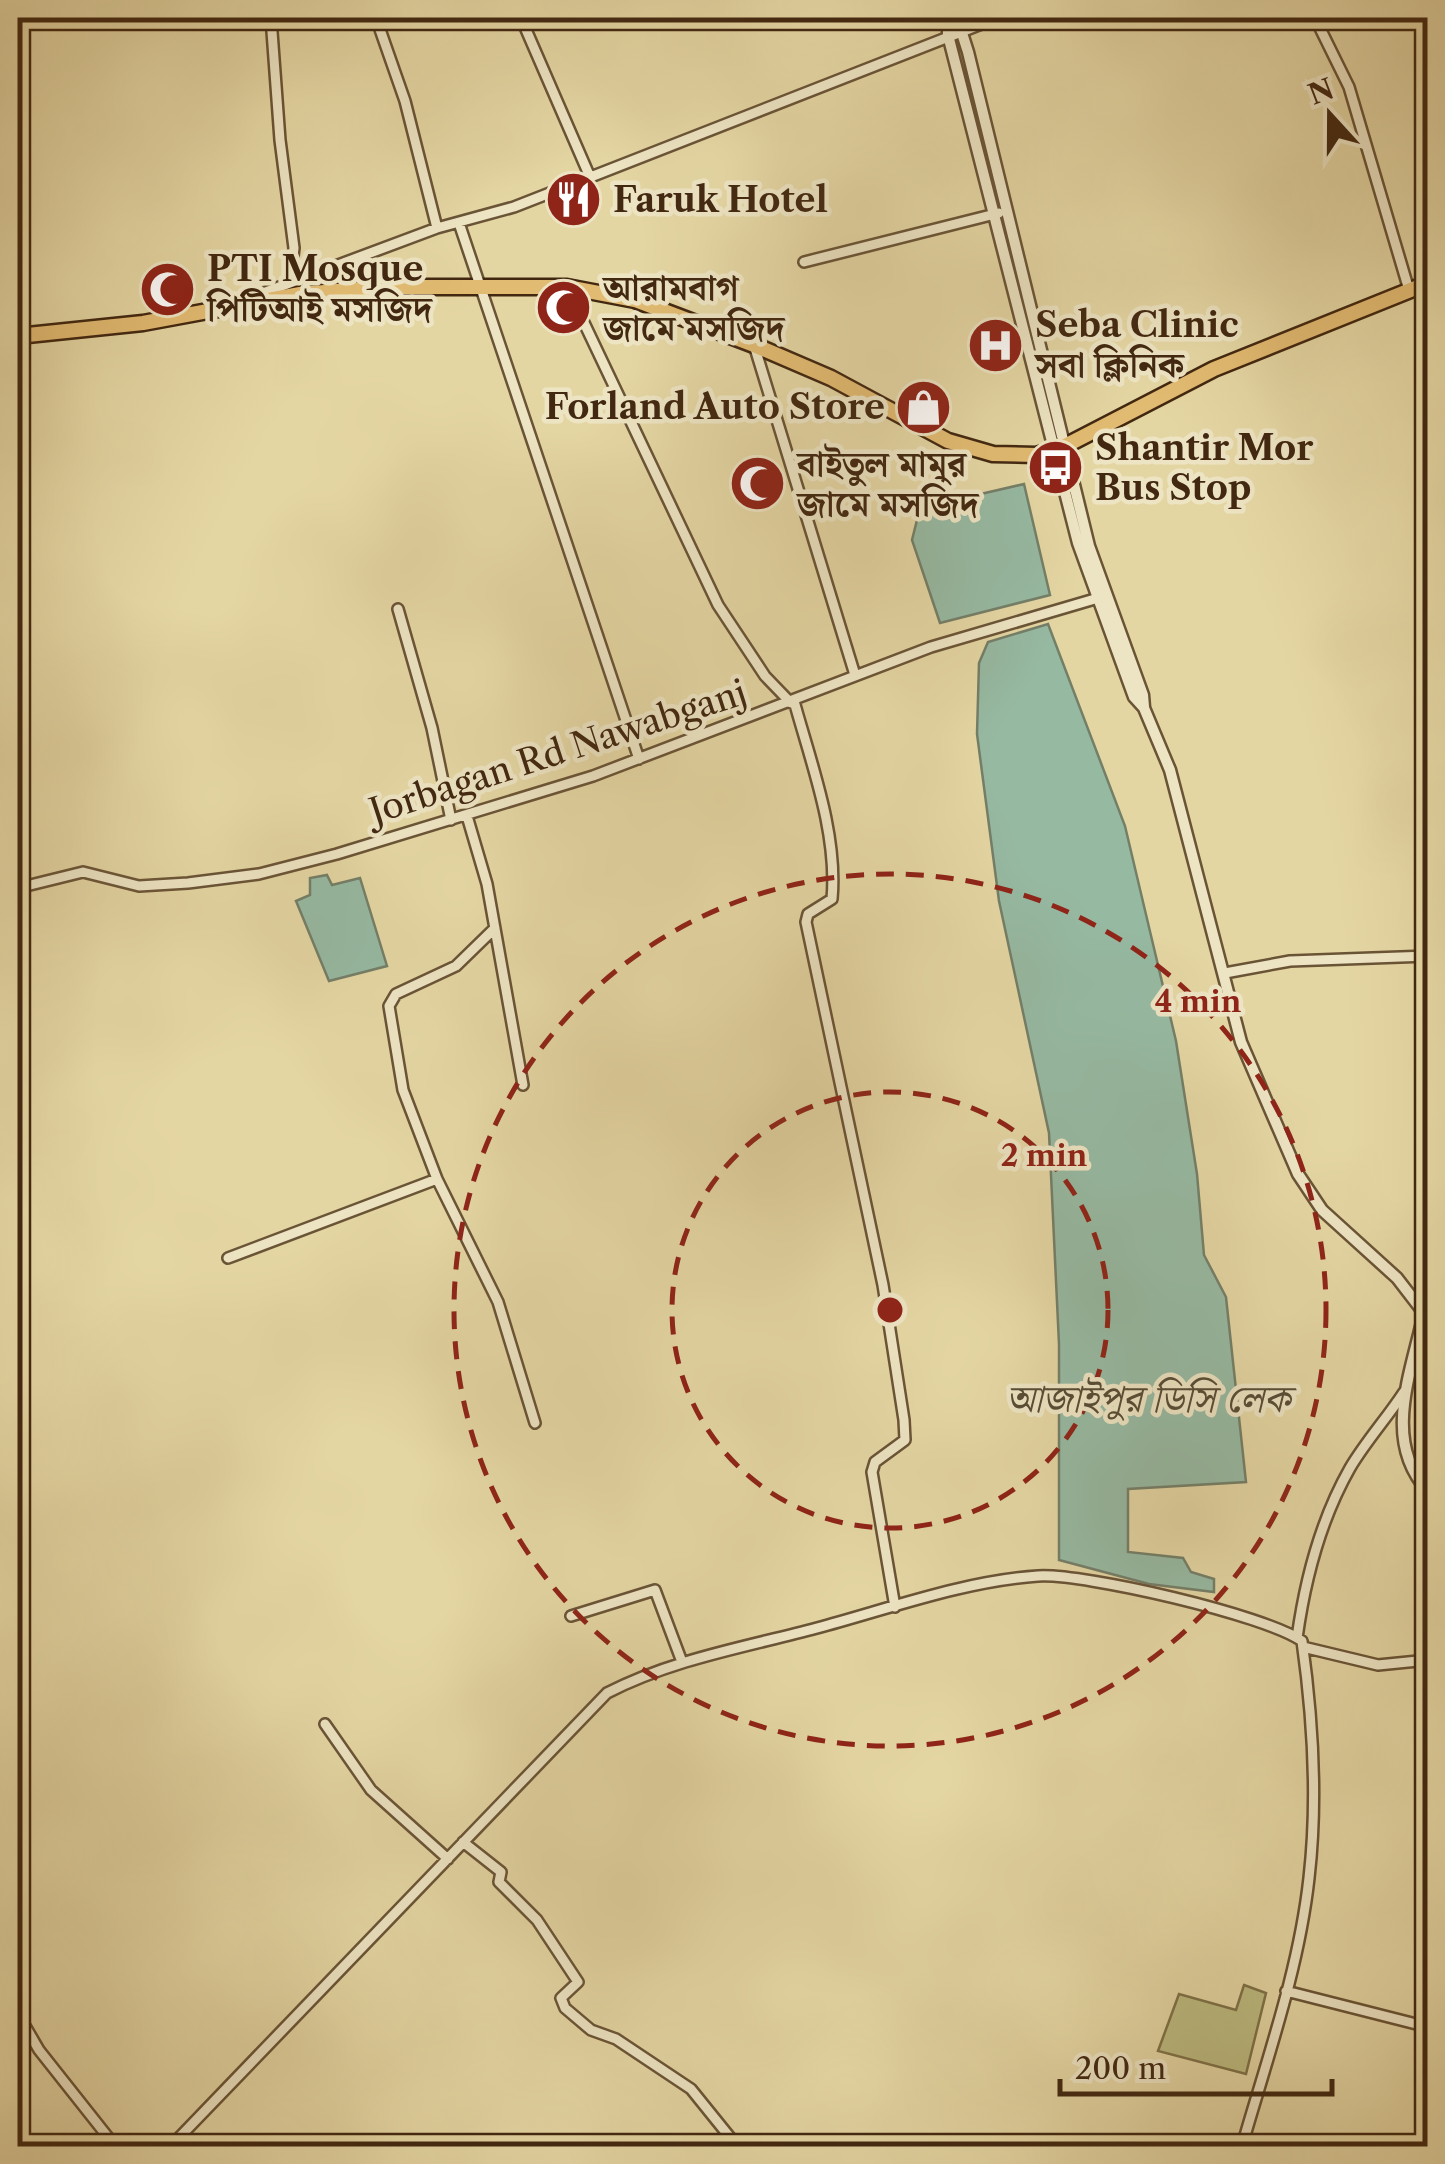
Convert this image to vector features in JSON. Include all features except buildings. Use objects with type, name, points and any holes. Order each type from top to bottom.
[{"type":"highway","points":[[18,336],[144,323],[300,294],[477,286],[567,287],[635,300],[754,345],[831,378],[948,441],[993,454],[1059,448],[1214,370],[1419,286]]},
{"type":"street","points":[[271,18],[280,140],[294,248],[290,280]]},
{"type":"street","points":[[376,18],[404,101],[438,228]]},
{"type":"street","points":[[521,18],[590,178]]},
{"type":"street","points":[[949,18],[960,30],[1020,292],[1100,597],[1143,695],[1144,708],[1170,770],[1242,1042],[1298,1174],[1322,1210],[1397,1278],[1424,1313],[1424,1330],[1400,1418],[1412,1466],[1428,1491]]},
{"type":"street","points":[[949,18],[948,35],[1001,212]]},
{"type":"street","points":[[238,306],[290,280],[590,178],[997,18]]},
{"type":"street","points":[[1315,18],[1349,87],[1428,304]]},
{"type":"street","points":[[804,262],[1001,212]]},
{"type":"street","points":[[459,223],[639,759]]},
{"type":"street","points":[[567,287],[718,605],[764,676],[792,702],[829,844],[832,899],[808,914],[806,922],[883,1285],[904,1420],[904,1440],[875,1462],[872,1472],[895,1607]]},
{"type":"street","points":[[754,345],[855,675]]},
{"type":"street","name":"Jorbagan Rd Nawabganj","points":[[18,888],[83,872],[139,886],[260,874],[467,816],[639,759],[931,647],[1100,597]]},
{"type":"street","points":[[398,609],[432,728],[451,820]]},
{"type":"street","points":[[467,816],[495,928],[522,1085]]},
{"type":"street","points":[[495,928],[456,966],[396,994],[389,1006],[403,1090],[438,1179],[498,1302],[534,1422]]},
{"type":"street","points":[[1225,973],[1290,961],[1428,956]]},
{"type":"street","points":[[228,1258],[438,1179]]},
{"type":"street","points":[[1242,2146],[1286,1991],[1309,1879],[1310,1698],[1300,1642],[1303,1592],[1333,1505],[1351,1467],[1407,1387]]},
{"type":"street","points":[[171,2146],[590,1706],[629,1682],[682,1662],[895,1607],[1035,1576],[1070,1575],[1225,1611],[1300,1642],[1378,1665],[1428,1660]]},
{"type":"street","points":[[571,1616],[655,1590],[682,1662]]},
{"type":"street","points":[[324,1724],[371,1790],[448,1859]]},
{"type":"street","points":[[463,1842],[501,1872],[498,1882],[537,1920],[578,1982],[562,1998],[566,2008],[591,2030],[616,2039],[692,2090],[737,2146]]},
{"type":"street","points":[[1286,1991],[1428,2027]]},
{"type":"street","points":[[18,2014],[40,2050],[115,2146]]},
{"type":"shaded area","points":[[1244,1985],[1266,1993],[1246,2074],[1158,2051],[1179,1994],[1236,2010]]},
{"type":"water","points":[[1024,484],[1050,595],[940,623],[912,540],[920,508]]},
{"type":"water","name":"আজাইপুর ডিসি লেক","points":[[1048,624],[1125,826],[1176,1041],[1197,1174],[1204,1255],[1226,1297],[1246,1482],[1128,1489],[1128,1552],[1183,1558],[1191,1572],[1214,1579],[1214,1592],[1149,1584],[1059,1560],[1059,1344],[1049,1133],[999,901],[977,734],[979,663],[988,642]]},
{"type":"water","points":[[327,875],[332,885],[360,878],[387,966],[329,981],[296,901],[310,895],[310,878]]},
{"type":"place","name":"Faruk Hotel","points":[[574,200]]},
{"type":"place","name":"PTI Mosque পিটিআই মসজিদ","points":[[168,289]]},
{"type":"place","name":"আরামবাগ জামে মসজিদ","points":[[564,308]]},
{"type":"place","name":"Seba Clinic সবা ক্লিনিক","points":[[996,345]]},
{"type":"place","name":"Forland Auto Store","points":[[924,407]]},
{"type":"place","name":"Shantir Mor Bus Stop","points":[[1056,468]]},
{"type":"place","name":"বাইতুল মামুর জামে মসজিদ","points":[[758,484]]}]
